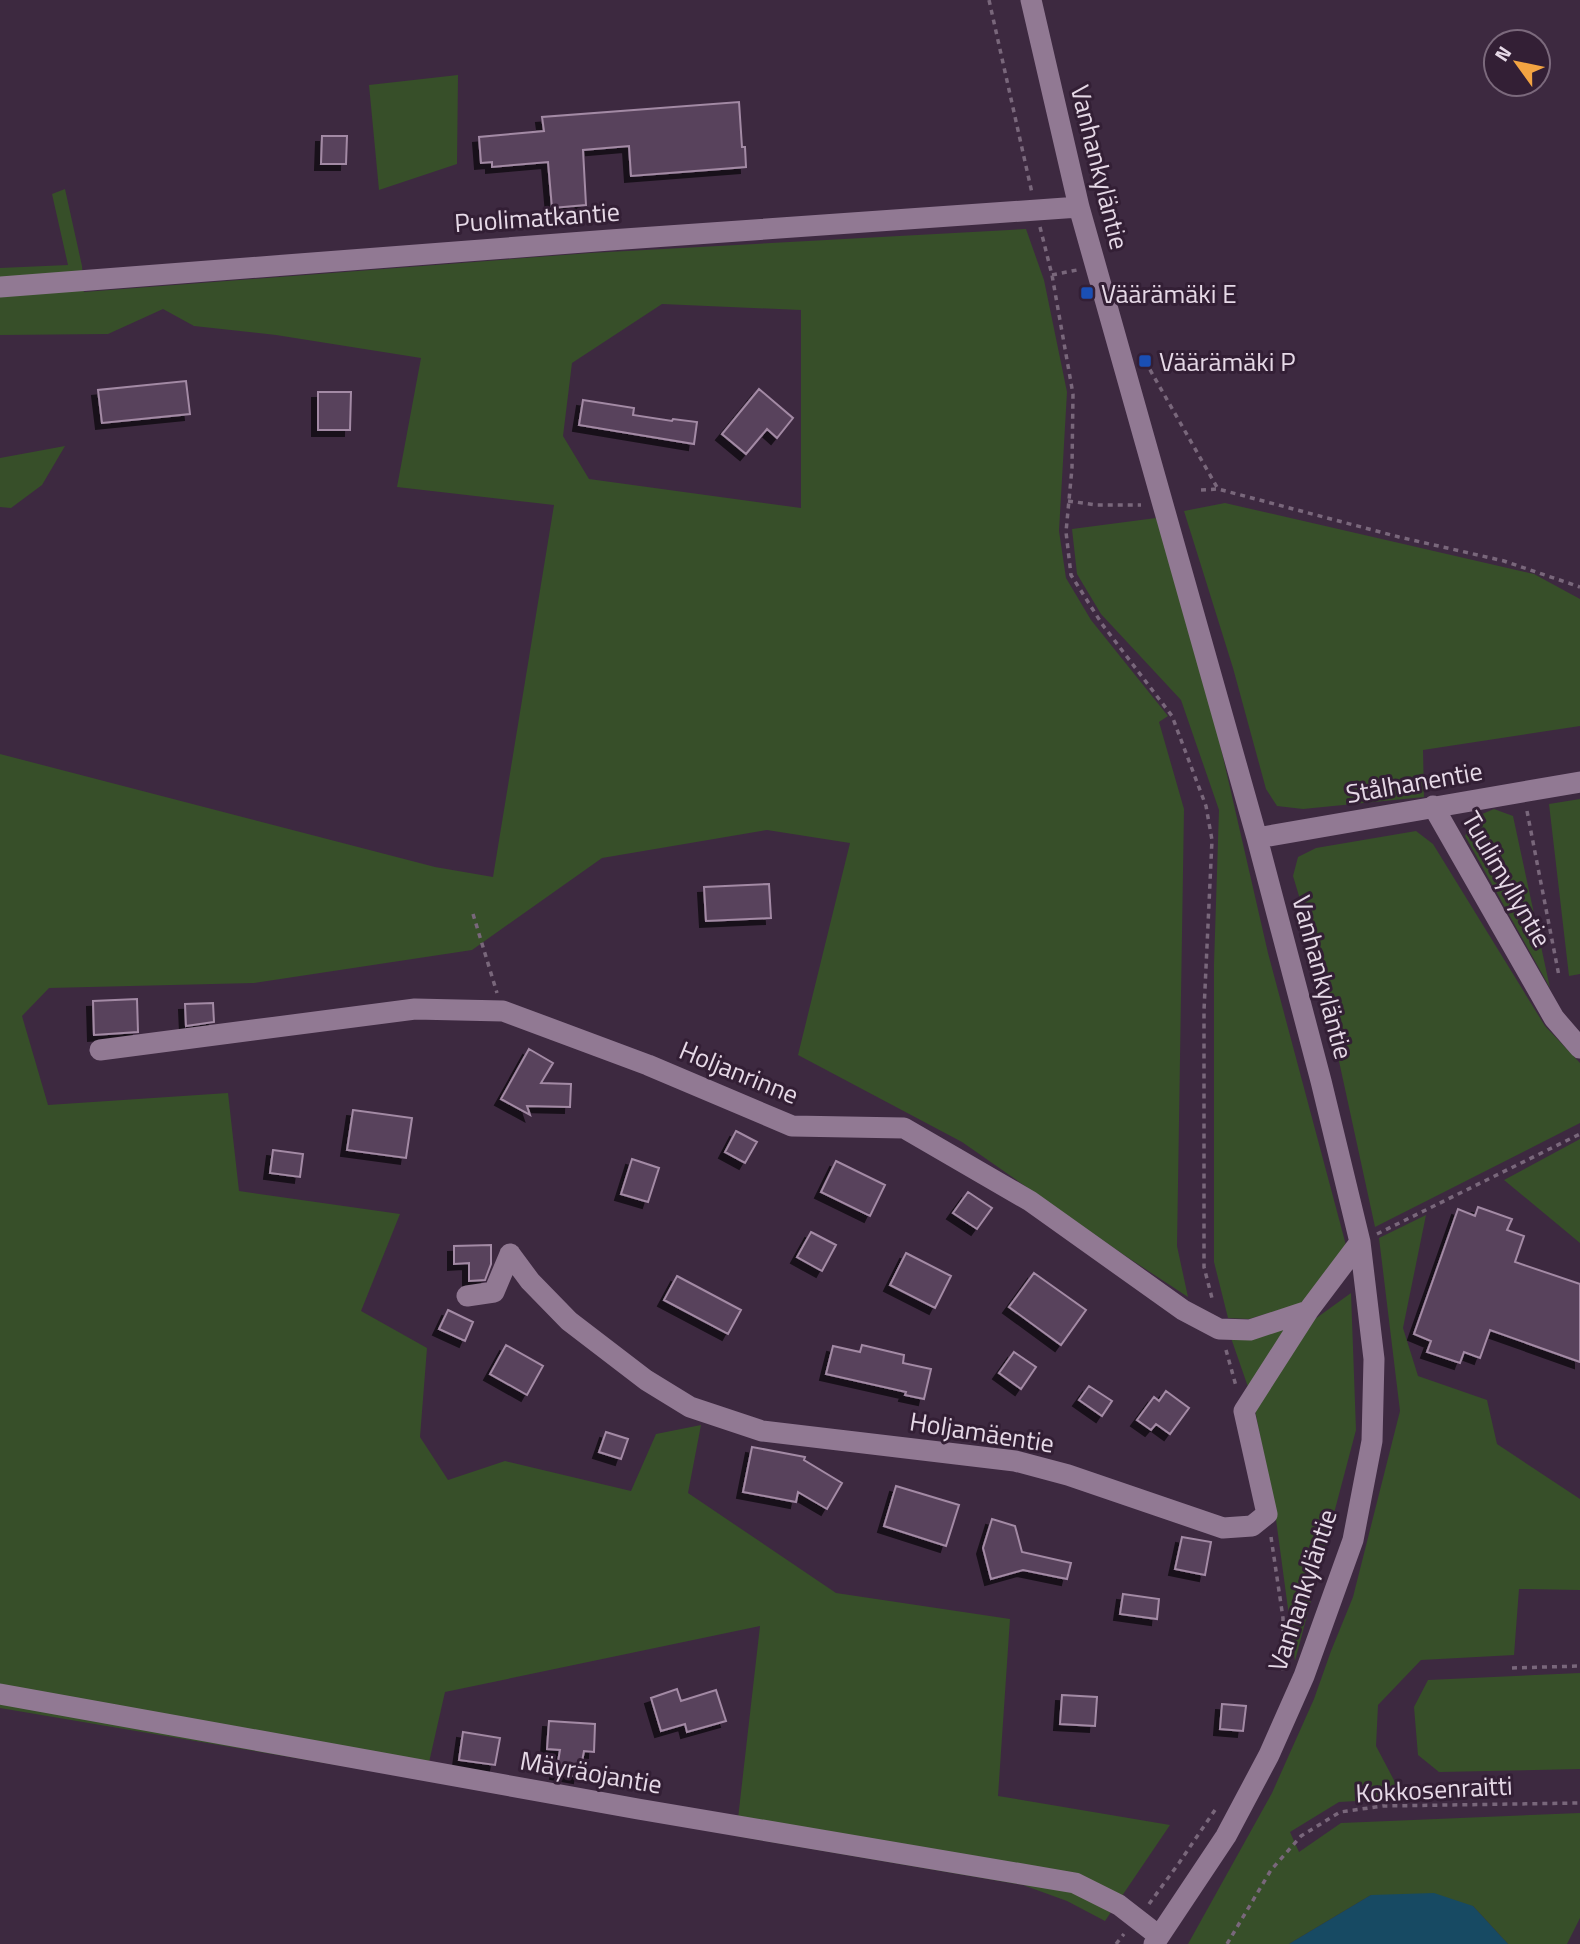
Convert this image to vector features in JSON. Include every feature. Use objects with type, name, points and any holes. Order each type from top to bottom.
[{"type":"street","name":"Vanhankyläntie","points":[[1031,0],[1079,207],[1257,838],[1321,1081],[1360,1242],[1374,1359],[1372,1441],[1353,1540],[1304,1676],[1269,1755],[1226,1836],[1156,1940]]},
{"type":"street","name":"Puolimatkantie","points":[[0,287],[1079,207]]},
{"type":"street","name":"Stålhanentie","points":[[1257,838],[1580,782]]},
{"type":"street","name":"Tuulimyllyntie","points":[[1433,806],[1554,1018],[1580,1048]]},
{"type":"street","name":"Holjanrinne","points":[[100,1050],[415,1009],[503,1012],[648,1065],[792,1126],[904,1128],[1030,1201],[1184,1310],[1219,1329],[1250,1330],[1308,1311]]},
{"type":"street","points":[[1267,1514],[1244,1411],[1308,1311],[1360,1242]]},
{"type":"street","name":"Holjamäentie","points":[[467,1296],[495,1292],[510,1254],[530,1281],[569,1321],[646,1380],[690,1407],[762,1431],[1015,1461],[1068,1475],[1223,1528],[1252,1526],[1267,1514]]},
{"type":"street","name":"Mäyräojantie","points":[[0,1694],[638,1809],[1075,1883],[1119,1905],[1156,1940]]},
{"type":"path","points":[[989,0],[1052,275],[1073,394],[1072,468],[1066,532],[1071,576],[1102,624],[1172,716],[1206,806],[1212,851],[1204,1010],[1204,1267],[1219,1329],[1244,1411]]},
{"type":"path","points":[[1052,275],[1079,269]]},
{"type":"path","points":[[1146,361],[1218,489]]},
{"type":"path","points":[[1201,490],[1218,489],[1399,537],[1504,561],[1580,587]]},
{"type":"path","points":[[1068,501],[1097,505],[1142,505]]},
{"type":"path","points":[[1523,792],[1559,976]]},
{"type":"path","points":[[473,914],[503,1012]]},
{"type":"path","points":[[1360,1242],[1580,1134]]},
{"type":"path","name":"Vanhankyläntie","points":[[1267,1514],[1283,1618],[1283,1678]]},
{"type":"path","points":[[1512,1668],[1580,1666]]},
{"type":"path","points":[[1116,1944],[1180,1863],[1219,1803]]},
{"type":"path","name":"Kokkosenraitti","points":[[1227,1944],[1271,1870],[1301,1836],[1340,1812],[1383,1806],[1580,1803]]},
{"type":"green space","points":[[458,75],[457,164],[379,190],[369,85]]},
{"type":"green space","points":[[65,189],[82,266],[84,292],[590,253],[1026,229],[1044,280],[1067,392],[1059,531],[1066,578],[1091,620],[1168,716],[1159,722],[1184,809],[1177,1246],[1188,1297],[962,1142],[798,1055],[850,843],[767,830],[602,858],[472,950],[254,983],[49,988],[22,1016],[48,1105],[228,1093],[239,1191],[400,1214],[361,1311],[427,1348],[420,1437],[448,1480],[505,1461],[631,1491],[656,1434],[701,1425],[688,1493],[836,1593],[1010,1619],[998,1796],[1170,1825],[1105,1921],[1067,1901],[1023,1885],[736,1836],[760,1626],[445,1692],[425,1780],[0,1708],[0,754],[435,867],[493,877],[554,505],[397,487],[421,358],[276,335],[194,326],[163,309],[108,334],[0,335],[0,268],[68,265],[52,194]],"holes":[[[662,304],[801,310],[801,508],[589,479],[563,436],[572,363]]]},
{"type":"green space","points":[[65,446],[42,485],[11,508],[0,507],[0,458]]},
{"type":"green space","points":[[1225,503],[1534,574],[1580,599],[1580,726],[1423,750],[1424,797],[1303,809],[1277,806],[1266,789],[1233,668],[1184,511]]},
{"type":"green space","points":[[1156,518],[1200,657],[1268,953],[1347,1249],[1305,1302],[1249,1319],[1228,1318],[1214,1262],[1214,964],[1219,810],[1181,700],[1101,614],[1077,574],[1072,529]]},
{"type":"green space","points":[[1580,799],[1580,974],[1569,976],[1549,804]]},
{"type":"green space","points":[[1494,809],[1513,816],[1550,988],[1465,836],[1475,817]]},
{"type":"green space","points":[[1416,831],[1433,844],[1545,1026],[1580,1063],[1580,1123],[1375,1227],[1314,946],[1293,876],[1298,857],[1316,848]]},
{"type":"green space","points":[[1580,1139],[1580,1243],[1504,1180]]},
{"type":"green space","points":[[1426,1215],[1403,1328],[1418,1376],[1487,1400],[1497,1444],[1580,1499],[1580,1590],[1519,1589],[1514,1655],[1421,1660],[1378,1705],[1376,1746],[1396,1784],[1412,1798],[1339,1802],[1290,1832],[1299,1852],[1341,1823],[1580,1813],[1580,1918],[1567,1944],[1508,1944],[1473,1906],[1371,1895],[1289,1944],[1188,1944],[1272,1793],[1314,1699],[1353,1597],[1400,1411],[1379,1238]]},
{"type":"green space","points":[[1351,1293],[1356,1430],[1295,1661],[1275,1512],[1255,1410],[1315,1319]]},
{"type":"green space","points":[[1290,1325],[1248,1387],[1231,1338]]},
{"type":"green space","points":[[1580,1673],[1580,1769],[1439,1772],[1418,1755],[1414,1707],[1428,1680]]},
{"type":"water","points":[[1434,1893],[1473,1906],[1508,1944],[1289,1944],[1371,1895]]},
{"type":"building","points":[[739,102],[746,167],[631,176],[629,146],[583,150],[586,205],[552,208],[548,162],[492,167],[492,162],[481,163],[479,137],[544,131],[542,117]]},
{"type":"building","points":[[322,136],[347,136],[346,164],[321,164]]},
{"type":"building","points":[[186,381],[190,414],[102,423],[98,390]]},
{"type":"building","points":[[759,389],[793,418],[777,438],[767,429],[746,454],[722,434]]},
{"type":"building","points":[[318,392],[351,392],[350,430],[318,430]]},
{"type":"building","points":[[583,400],[634,408],[633,415],[697,422],[694,444],[579,425]]},
{"type":"building","points":[[769,884],[771,918],[706,921],[704,887]]},
{"type":"building","points":[[137,999],[138,1032],[94,1035],[93,1001]]},
{"type":"building","points":[[213,1003],[214,1022],[186,1026],[185,1004]]},
{"type":"building","points":[[529,1049],[553,1063],[541,1083],[571,1084],[570,1107],[527,1106],[530,1115],[501,1099]]},
{"type":"building","points":[[353,1110],[412,1118],[406,1158],[347,1150]]},
{"type":"building","points":[[736,1131],[757,1142],[745,1163],[725,1152]]},
{"type":"building","points":[[273,1150],[303,1154],[300,1177],[270,1173]]},
{"type":"building","points":[[632,1159],[659,1168],[648,1202],[621,1194]]},
{"type":"building","points":[[836,1161],[885,1185],[870,1216],[821,1192]]},
{"type":"building","points":[[968,1192],[992,1208],[977,1229],[953,1213]]},
{"type":"building","points":[[1478,1207],[1512,1219],[1507,1230],[1524,1236],[1515,1262],[1580,1284],[1580,1362],[1490,1330],[1480,1358],[1464,1352],[1460,1363],[1427,1352],[1431,1341],[1414,1334],[1458,1209],[1475,1216]]},
{"type":"building","points":[[811,1232],[836,1245],[822,1271],[797,1257]]},
{"type":"building","points":[[491,1245],[491,1264],[485,1280],[469,1281],[469,1263],[454,1264],[454,1246]]},
{"type":"building","points":[[906,1253],[951,1276],[935,1308],[890,1285]]},
{"type":"building","points":[[1034,1273],[1086,1310],[1061,1345],[1009,1307]]},
{"type":"building","points":[[677,1276],[741,1310],[728,1334],[664,1300]]},
{"type":"building","points":[[448,1310],[473,1322],[465,1341],[439,1329]]},
{"type":"building","points":[[506,1345],[543,1366],[527,1395],[490,1374]]},
{"type":"building","points":[[862,1345],[904,1355],[903,1363],[931,1369],[924,1399],[905,1395],[906,1392],[826,1374],[833,1346],[860,1352]]},
{"type":"building","points":[[1014,1352],[1036,1367],[1021,1389],[999,1373]]},
{"type":"building","points":[[1089,1386],[1112,1401],[1102,1416],[1079,1400]]},
{"type":"building","points":[[1166,1391],[1189,1408],[1170,1434],[1156,1424],[1151,1430],[1137,1420],[1154,1397],[1159,1401]]},
{"type":"building","points":[[606,1432],[628,1439],[621,1459],[599,1452]]},
{"type":"building","points":[[752,1447],[805,1457],[804,1460],[842,1483],[827,1509],[798,1492],[796,1502],[743,1492]]},
{"type":"building","points":[[896,1486],[959,1505],[946,1546],[884,1526]]},
{"type":"building","points":[[992,1519],[1015,1526],[1022,1552],[1071,1563],[1067,1579],[1023,1570],[991,1579],[983,1548]]},
{"type":"building","points":[[1182,1537],[1211,1542],[1205,1575],[1175,1569]]},
{"type":"building","points":[[1123,1594],[1159,1599],[1157,1619],[1120,1614]]},
{"type":"building","points":[[677,1689],[681,1701],[716,1690],[726,1721],[687,1732],[685,1724],[661,1731],[651,1698]]},
{"type":"building","points":[[1062,1695],[1097,1697],[1095,1726],[1060,1724]]},
{"type":"building","points":[[1222,1704],[1246,1706],[1243,1731],[1220,1729]]},
{"type":"building","points":[[549,1721],[595,1724],[594,1752],[584,1751],[579,1777],[556,1773],[560,1750],[547,1749]]},
{"type":"building","points":[[463,1732],[500,1738],[495,1765],[459,1760]]},
{"type":"place","name":"Väärämäki E","points":[[1087,293]]},
{"type":"place","name":"Väärämäki P","points":[[1145,361]]}]
